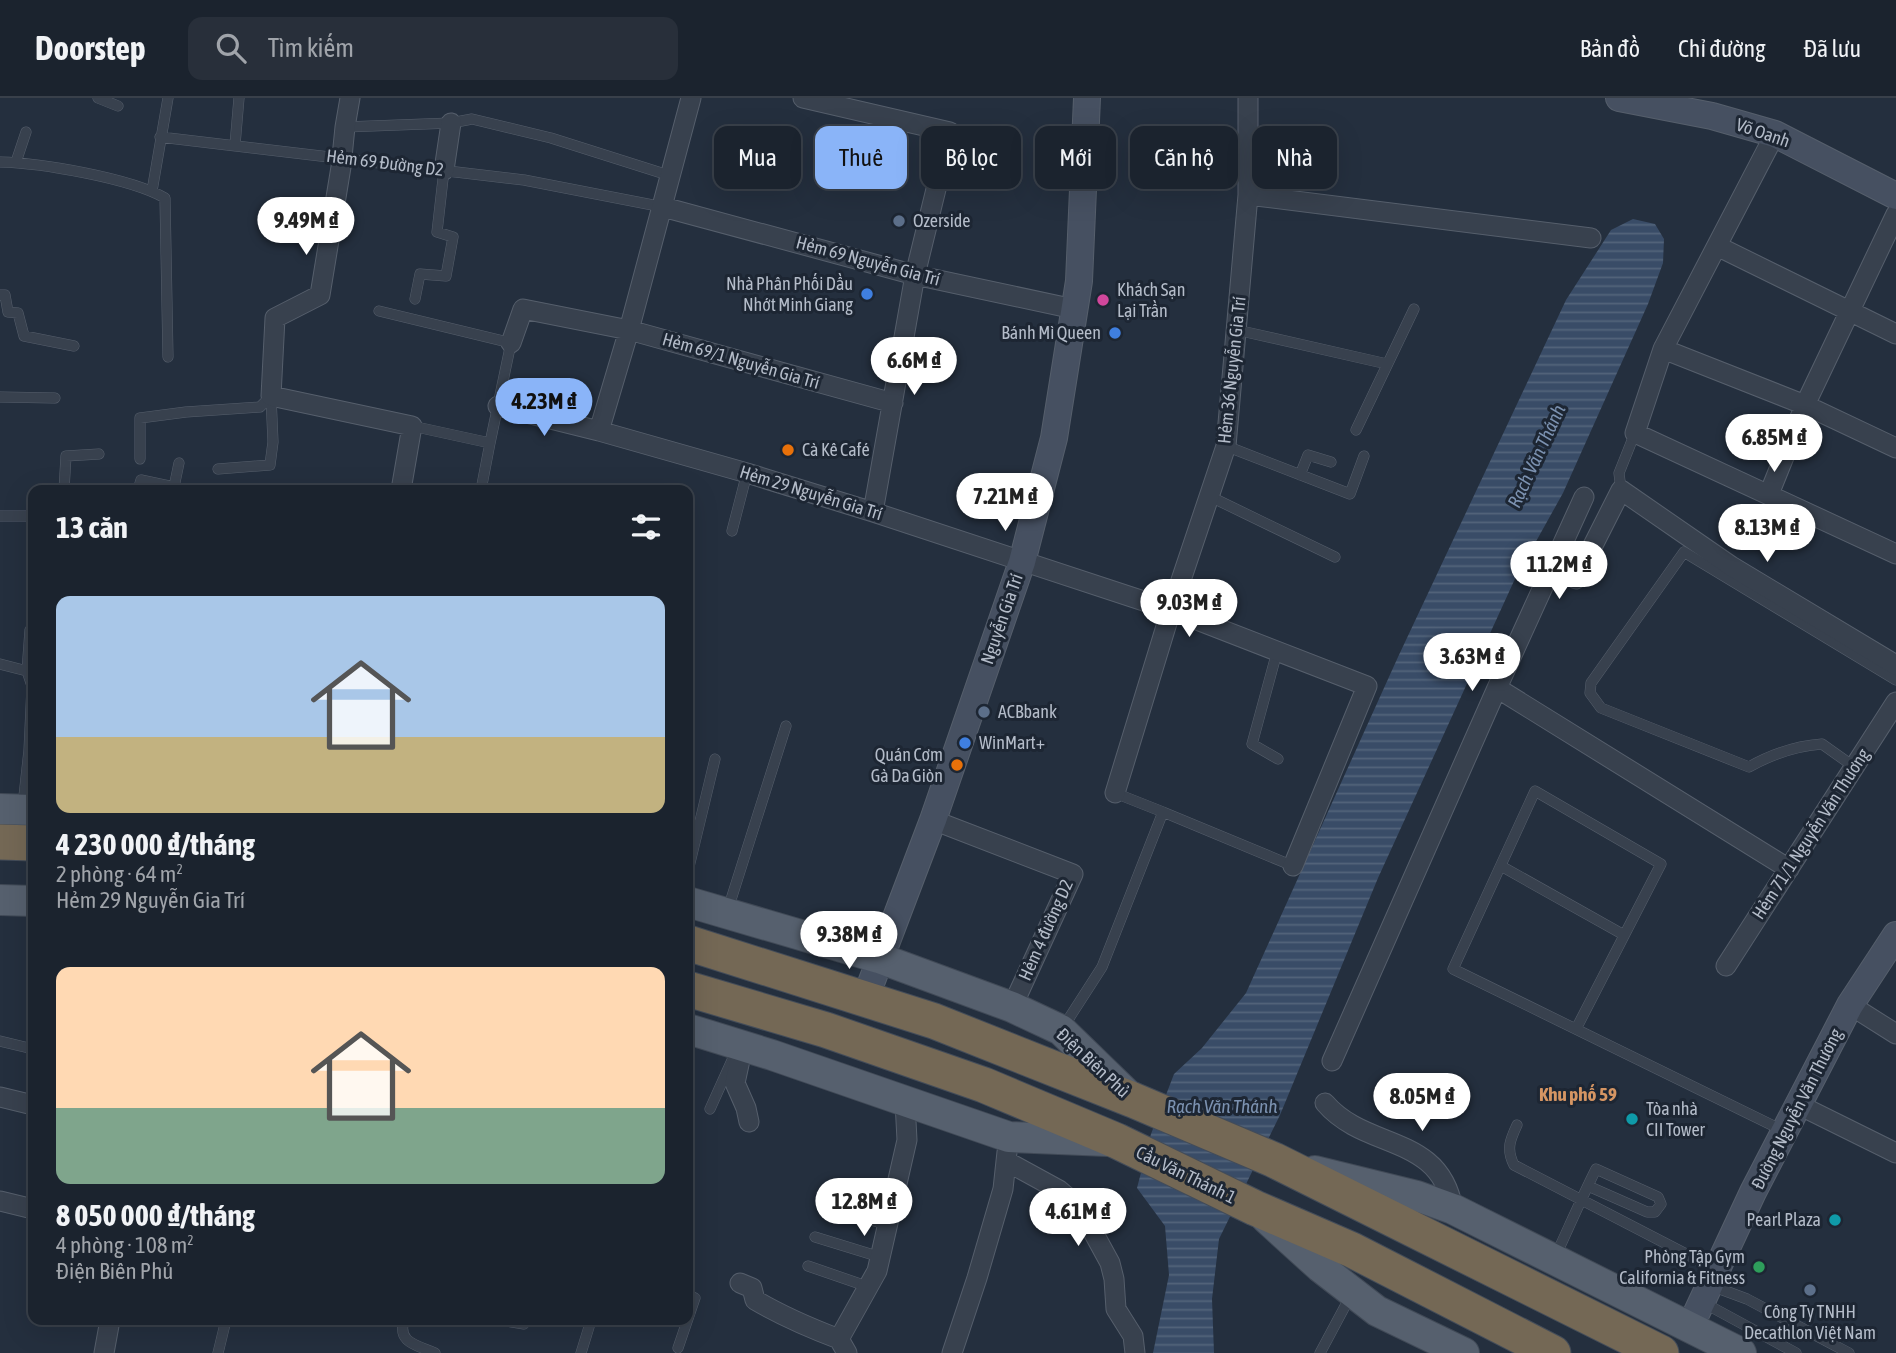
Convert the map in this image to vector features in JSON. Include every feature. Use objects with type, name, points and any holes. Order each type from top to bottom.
[{"type":"highway","points":[[0,842],[28,843]]},
{"type":"highway","points":[[0,862],[28,862]]},
{"type":"highway","name":"Điện Biên Phủ","points":[[693,945],[934,1021],[1133,1100]]},
{"type":"highway","points":[[693,990],[826,1030],[984,1085],[1117,1141]]},
{"type":"highway","points":[[1133,1100],[1274,1160],[1632,1344],[1661,1353]]},
{"type":"highway","name":"Cầu Văn Thánh 1","points":[[1117,1141],[1255,1208]]},
{"type":"highway","points":[[1255,1208],[1352,1250],[1553,1353]]},
{"type":"main road","points":[[0,900],[28,901]]},
{"type":"main road","name":"Điện Biên Phủ","points":[[693,903],[879,958],[1012,1007],[1061,1030],[1133,1100]]},
{"type":"main road","points":[[693,1030],[905,1102],[1008,1149],[1117,1141]]},
{"type":"main road","points":[[1274,1160],[1417,1196],[1453,1209],[1554,1259],[1704,1296],[1741,1353]]},
{"type":"main road","points":[[1255,1208],[1352,1294],[1377,1311],[1464,1353]]},
{"type":"street","points":[[350,98],[320,295],[275,318],[271,396],[412,426],[402,485]]},
{"type":"street","points":[[599,431],[691,98]]},
{"type":"street","points":[[803,98],[950,132],[915,275],[873,512]]},
{"type":"street","name":"Nguyễn Gia Trí","points":[[864,999],[933,820],[1022,562],[1054,438],[1079,281],[1087,98]]},
{"type":"street","name":"Hẻm 36 Nguyễn Gia Trí","points":[[1115,793],[1171,611],[1226,446],[1248,195],[1248,98]]},
{"type":"street","name":"Võ Oanh","points":[[1619,98],[1712,116],[1775,134],[1896,196]]},
{"type":"street","points":[[444,170],[451,123]]},
{"type":"street","points":[[1775,134],[1663,349],[1635,433],[1896,554]]},
{"type":"street","points":[[1248,195],[1591,238]]},
{"type":"street","name":"Hẻm 69 Nguyễn Gia Trí","points":[[663,207],[915,275],[1074,309]]},
{"type":"street","points":[[1769,494],[1805,405],[1896,214]]},
{"type":"street","points":[[1717,246],[1896,334]]},
{"type":"street","name":"Hẻm 69/1 Nguyễn Gia Trí","points":[[511,343],[523,309],[629,330],[893,403]]},
{"type":"street","points":[[1663,349],[1805,405],[1896,448]]},
{"type":"street","name":"Hẻm 29 Nguyễn Gia Trí","points":[[498,406],[599,431],[873,512],[1171,611],[1367,686],[1293,866]]},
{"type":"street","points":[[1576,579],[1620,490],[1731,566],[1896,665]]},
{"type":"street","points":[[1332,1061],[1584,497]]},
{"type":"street","points":[[1497,688],[1789,869]]},
{"type":"street","name":"Hẻm 71/1 Nguyễn Văn Thương","points":[[1727,966],[1896,702]]},
{"type":"street","name":"Hẻm 4 đường D2","points":[[933,820],[1073,874],[1012,1007]]},
{"type":"street","name":"Đường Nguyễn Văn Thương","points":[[1704,1296],[1850,1005],[1896,935]]},
{"type":"street","points":[[1850,1005],[1896,1034]]},
{"type":"street","points":[[741,1045],[735,1083],[749,1122]]},
{"type":"street","points":[[0,1097],[28,1104]]},
{"type":"street","points":[[740,1283],[752,1288],[755,1300],[843,1346],[877,1271],[907,1140],[905,1102]]},
{"type":"street","points":[[1325,1103],[1348,1125],[1413,1150],[1424,1157],[1441,1175],[1453,1209]]},
{"type":"street","points":[[1799,1105],[1893,1147]]},
{"type":"street","points":[[952,1353],[978,1278],[1003,1189],[1008,1149]]},
{"type":"street","points":[[1008,1149],[1080,1208],[1110,1263],[1116,1309],[1133,1336],[1135,1353]]},
{"type":"street","points":[[0,1201],[28,1208]]},
{"type":"street","points":[[104,1353],[109,1325]]},
{"type":"lane","points":[[98,98],[118,106]]},
{"type":"lane","points":[[152,191],[168,98]]},
{"type":"lane","points":[[235,145],[239,98]]},
{"type":"lane","points":[[345,127],[451,123],[472,119],[551,138],[671,176]]},
{"type":"lane","points":[[16,162],[26,132]]},
{"type":"lane","name":"Hẻm 69 Đường D2","points":[[160,136],[524,180],[663,207]]},
{"type":"lane","points":[[0,162],[16,162],[81,173],[152,191],[165,198],[168,356]]},
{"type":"lane","points":[[415,299],[419,274],[446,276],[453,237],[437,232],[444,170]]},
{"type":"lane","points":[[0,295],[5,295],[8,312],[18,313],[24,336],[74,346]]},
{"type":"lane","points":[[1356,430],[1414,309]]},
{"type":"lane","points":[[379,311],[511,343],[482,485]]},
{"type":"lane","points":[[1237,330],[1387,363]]},
{"type":"lane","points":[[140,459],[140,418],[260,407],[271,396]]},
{"type":"lane","points":[[218,469],[270,465],[273,442],[271,396]]},
{"type":"lane","points":[[0,397],[55,398]]},
{"type":"lane","points":[[412,426],[490,443]]},
{"type":"lane","points":[[1620,490],[1619,473],[1635,433]]},
{"type":"lane","points":[[1226,446],[1350,494],[1364,456]]},
{"type":"lane","points":[[64,485],[66,456],[99,454]]},
{"type":"lane","points":[[1300,475],[1308,455],[1331,462]]},
{"type":"lane","points":[[174,485],[179,463]]},
{"type":"lane","points":[[733,531],[747,473]]},
{"type":"lane","points":[[140,485],[141,480],[168,485]]},
{"type":"lane","points":[[1211,497],[1335,557]]},
{"type":"lane","points":[[0,516],[28,516]]},
{"type":"lane","points":[[1853,766],[1822,744],[1786,750],[1749,767],[1601,708],[1590,693],[1591,683],[1684,552],[1896,680]]},
{"type":"lane","points":[[1277,652],[1252,744],[1278,759]]},
{"type":"lane","points":[[0,664],[27,671],[28,657]]},
{"type":"lane","points":[[727,913],[786,726]]},
{"type":"lane","points":[[18,817],[28,756]]},
{"type":"lane","points":[[693,850],[715,759]]},
{"type":"lane","points":[[1576,1029],[1661,864],[1535,791],[1453,969],[1785,1132]]},
{"type":"lane","points":[[1115,793],[1293,866]]},
{"type":"lane","points":[[1061,1030],[1102,967],[1163,812]]},
{"type":"lane","points":[[1501,866],[1624,935]]},
{"type":"lane","points":[[0,1041],[28,1048]]},
{"type":"lane","points":[[710,1108],[741,1045]]},
{"type":"lane","points":[[1517,1125],[1508,1150],[1514,1165],[1582,1200],[1704,1296],[1796,1353]]},
{"type":"lane","points":[[1554,1259],[1582,1200],[1588,1186],[1596,1169],[1658,1197],[1661,1204],[1655,1212],[1647,1212],[1588,1186]]},
{"type":"lane","points":[[827,1207],[888,1225]]},
{"type":"lane","points":[[815,1237],[880,1257]]},
{"type":"lane","points":[[808,1266],[869,1287]]},
{"type":"lane","points":[[1704,1296],[1731,1291],[1849,1353]]},
{"type":"lane","points":[[1320,1353],[1352,1294]]},
{"type":"lane","points":[[218,1353],[225,1325]]},
{"type":"lane","points":[[402,1325],[402,1335],[411,1343],[435,1353]]},
{"type":"lane","points":[[580,1353],[589,1325]]},
{"type":"lane","points":[[678,1348],[686,1325]]},
{"type":"water","name":"Rạch Văn Thánh","points":[[1633,219],[1655,224],[1664,239],[1663,263],[1648,304],[1563,493],[1514,581],[1378,878],[1280,1115],[1219,1239],[1212,1299],[1214,1353],[1153,1353],[1169,1275],[1165,1226],[1137,1188],[1151,1134],[1174,1074],[1202,1048],[1246,993],[1398,657],[1566,300],[1611,230]]},
{"type":"place","name":"Ozerside","points":[[899,221]]},
{"type":"place","name":"Nhà Phân Phối Dầu Nhớt Minh Giang","points":[[867,294]]},
{"type":"place","name":"Khách Sạn Lại Trần","points":[[1103,300]]},
{"type":"place","name":"Bánh Mì Queen","points":[[1115,333]]},
{"type":"place","name":"Cà Kê Café","points":[[788,450]]},
{"type":"place","name":"ACBbank","points":[[984,712]]},
{"type":"place","name":"WinMart+","points":[[965,743]]},
{"type":"place","name":"Quán Cơm Gà Da Giòn","points":[[957,765]]},
{"type":"place","name":"Tòa nhà CII Tower","points":[[1632,1119]]},
{"type":"place","name":"Pearl Plaza","points":[[1835,1220]]},
{"type":"place","name":"Phòng Tập Gym California & Fitness","points":[[1759,1267]]},
{"type":"place","name":"Công Ty TNHH Decathlon Việt Nam","points":[[1810,1290]]},
{"type":"district","name":"Khu phố 59","points":[[1578,1094]]}]
